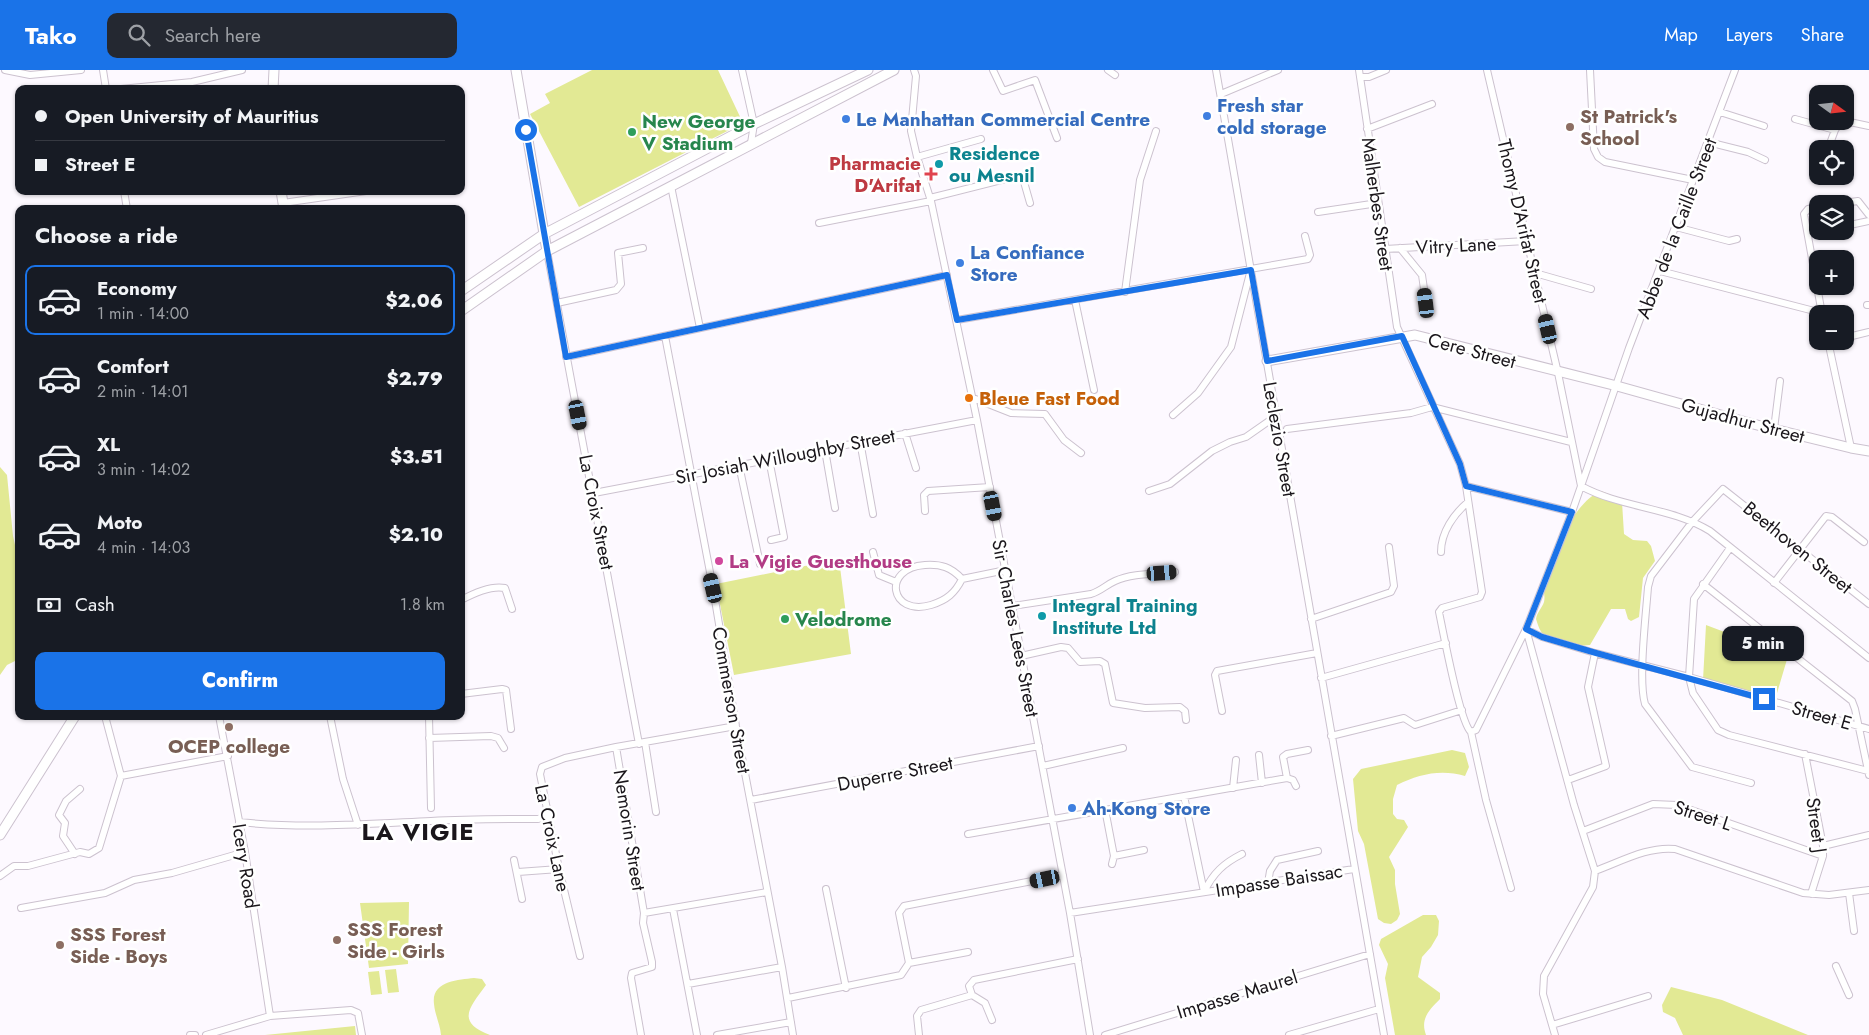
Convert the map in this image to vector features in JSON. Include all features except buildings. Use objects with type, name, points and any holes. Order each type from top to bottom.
[{"type":"street","points":[[5,70],[30,75],[81,70]]},
{"type":"street","points":[[103,70],[105,85]]},
{"type":"street","points":[[162,85],[192,82],[242,70]]},
{"type":"street","points":[[274,70],[274,85]]},
{"type":"street","points":[[516,70],[547,251]]},
{"type":"street","points":[[742,70],[754,124],[751,143]]},
{"type":"street","points":[[465,287],[544,234],[754,124],[868,70]]},
{"type":"street","points":[[465,308],[547,251],[894,70]]},
{"type":"street","points":[[993,70],[1004,91],[1035,80],[1057,138]]},
{"type":"street","points":[[1108,70],[1115,76]]},
{"type":"street","name":"Leclezio Street","points":[[1216,70],[1384,1035]]},
{"type":"street","points":[[1221,94],[1278,70]]},
{"type":"street","name":"Malherbes Street","points":[[1359,70],[1397,327],[1460,464],[1466,486],[1482,592],[1480,598],[1442,608],[1439,612],[1446,643]]},
{"type":"street","points":[[1360,78],[1369,77],[1386,70]]},
{"type":"street","name":"Thomy D'Arifat Street","points":[[1487,70],[1558,373],[1581,486]]},
{"type":"street","points":[[1590,70],[1594,149],[1598,158],[1605,162],[1693,180]]},
{"type":"street","name":"Abbe de la Caille Street","points":[[1471,732],[1476,730],[1526,629],[1572,512],[1629,348],[1660,271],[1735,70]]},
{"type":"street","name":"Sir Charles Lees Street","points":[[916,72],[911,123],[916,157],[930,199],[973,398],[1043,766],[1090,1035]]},
{"type":"street","points":[[1367,129],[1432,104]]},
{"type":"street","points":[[1720,112],[1764,126]]},
{"type":"street","points":[[1796,119],[1809,123]]},
{"type":"street","points":[[1854,123],[1869,126]]},
{"type":"street","points":[[1831,140],[1835,130]]},
{"type":"street","points":[[1125,292],[1140,180],[1156,131]]},
{"type":"street","points":[[916,157],[981,139]]},
{"type":"street","points":[[1708,142],[1748,152],[1765,160]]},
{"type":"street","points":[[818,223],[930,199],[1022,175],[1030,203]]},
{"type":"street","points":[[670,186],[700,328]]},
{"type":"street","points":[[289,205],[344,195]]},
{"type":"street","points":[[1854,202],[1858,201],[1869,215]]},
{"type":"street","points":[[1318,212],[1378,203]]},
{"type":"street","points":[[1809,209],[1804,214],[1821,305]]},
{"type":"street","points":[[1854,224],[1869,221]]},
{"type":"street","points":[[1676,227],[1729,241],[1737,239]]},
{"type":"street","points":[[957,320],[1308,259],[1310,255],[1305,236]]},
{"type":"street","name":"Vitry Lane","points":[[1385,249],[1527,241]]},
{"type":"street","points":[[557,303],[616,290],[621,284],[618,253],[643,248]]},
{"type":"street","points":[[1400,248],[1422,275],[1426,303]]},
{"type":"street","name":"La Croix Street","points":[[547,251],[566,357],[656,812]]},
{"type":"street","points":[[1173,415],[1198,393],[1231,346],[1251,270]]},
{"type":"street","points":[[1660,271],[1809,310]]},
{"type":"street","points":[[1535,273],[1591,289]]},
{"type":"street","points":[[566,357],[947,275]]},
{"type":"street","points":[[1075,300],[1094,390]]},
{"type":"street","points":[[1854,336],[1869,332]]},
{"type":"street","name":"Cere Street","points":[[1267,361],[1415,335],[1434,338],[1558,373],[1617,386]]},
{"type":"street","name":"Commerson Street","points":[[665,336],[788,998],[793,1035]]},
{"type":"street","points":[[1830,350],[1851,448]]},
{"type":"street","points":[[1774,429],[1780,382]]},
{"type":"street","name":"Gujadhur Street","points":[[1617,386],[1774,429],[1869,451]]},
{"type":"street","points":[[973,398],[1011,413],[1045,414],[1064,440],[1081,453]]},
{"type":"street","points":[[1287,429],[1411,412],[1432,406],[1571,442]]},
{"type":"street","points":[[1149,491],[1170,484],[1212,451],[1246,437],[1276,416]]},
{"type":"street","name":"Sir Josiah Willoughby Street","points":[[594,493],[977,420]]},
{"type":"street","points":[[905,433],[916,468]]},
{"type":"street","points":[[860,441],[873,514]]},
{"type":"street","points":[[825,450],[835,508]]},
{"type":"street","points":[[769,459],[784,537],[771,540]]},
{"type":"street","points":[[739,465],[760,564]]},
{"type":"street","points":[[1466,486],[1572,512]]},
{"type":"street","points":[[1581,486],[1601,497],[1693,521],[1710,531],[1869,658]]},
{"type":"street","points":[[925,511],[924,495],[928,491],[990,487]]},
{"type":"street","name":"Beethoven Street","points":[[1693,521],[1720,490],[1726,490],[1869,604]]},
{"type":"street","points":[[1441,552],[1445,533],[1457,511],[1468,502]]},
{"type":"street","points":[[1774,583],[1829,516],[1864,542]]},
{"type":"street","points":[[1693,521],[1651,576],[1648,587],[1643,697],[1645,704],[1685,761],[1692,767],[1751,783]]},
{"type":"street","points":[[1311,619],[1391,592],[1394,586],[1389,547]]},
{"type":"street","points":[[1703,584],[1852,701],[1869,773],[1805,754],[1729,736],[1718,730],[1694,693],[1689,677],[1692,608],[1703,584],[1730,548]]},
{"type":"street","points":[[873,552],[879,575],[896,582]]},
{"type":"street","points":[[916,566],[948,567],[962,579],[957,589],[943,602],[918,607],[902,602],[895,590],[896,582],[905,570],[916,566]]},
{"type":"street","points":[[962,579],[1006,570]]},
{"type":"street","points":[[1012,606],[1096,593],[1115,581],[1125,578],[1175,572]]},
{"type":"street","points":[[465,598],[474,593],[501,587],[506,588],[512,609]]},
{"type":"street","points":[[1526,629],[1595,871],[1593,887],[1544,976],[1543,994],[1555,1035]]},
{"type":"street","name":"Street E","points":[[1526,629],[1542,637],[1644,667],[1689,677],[1869,729]]},
{"type":"street","points":[[1321,678],[1446,643],[1467,729],[1471,732],[1486,800],[1511,888]]},
{"type":"street","points":[[1021,656],[1061,647],[1068,648],[1073,651],[1080,662],[1100,661],[1105,664],[1114,703],[1145,708],[1180,707],[1185,711],[1186,720]]},
{"type":"street","points":[[1222,711],[1215,675],[1217,671],[1317,653]]},
{"type":"street","points":[[1568,780],[1606,766],[1588,687],[1596,653]]},
{"type":"street","points":[[465,694],[506,690],[511,729]]},
{"type":"street","points":[[1331,736],[1404,718],[1415,725],[1462,710]]},
{"type":"street","points":[[0,835],[72,720]]},
{"type":"street","points":[[0,876],[14,866],[36,864],[75,854],[89,854],[99,848],[121,776],[106,720]]},
{"type":"street","name":"Icery Road","points":[[220,720],[240,822],[270,1016]]},
{"type":"street","points":[[331,720],[342,779],[358,825]]},
{"type":"street","points":[[429,720],[431,808]]},
{"type":"street","name":"La Croix Lane","points":[[580,956],[559,869],[540,774],[542,767],[547,764],[616,747],[736,726]]},
{"type":"street","points":[[429,738],[491,736],[498,738],[504,748]]},
{"type":"street","name":"Duperre Street","points":[[751,800],[1039,746]]},
{"type":"street","name":"Nemorin Street","points":[[616,747],[644,914],[643,922],[652,967],[632,973],[631,978],[641,1035]]},
{"type":"street","points":[[1043,766],[1123,748]]},
{"type":"street","points":[[1287,778],[1283,757],[1287,754],[1308,750]]},
{"type":"street","name":"Street J","points":[[1805,754],[1823,846],[1823,856],[1811,894]]},
{"type":"street","points":[[1259,755],[1262,783]]},
{"type":"street","points":[[121,776],[228,756]]},
{"type":"street","points":[[1233,788],[1236,760]]},
{"type":"street","points":[[968,834],[1287,778],[1293,780],[1296,786]]},
{"type":"street","points":[[75,854],[63,836],[65,823],[59,815],[66,801],[80,789]]},
{"type":"street","name":"Impasse Baissac","points":[[1184,796],[1204,892]]},
{"type":"street","name":"Street L","points":[[1583,831],[1652,804],[1663,803],[1677,805],[1823,856]]},
{"type":"street","points":[[1105,809],[1114,856],[1112,864]]},
{"type":"street","points":[[240,822],[269,825],[358,825],[470,819],[538,819],[545,817],[548,812]]},
{"type":"street","points":[[1823,846],[1869,835]]},
{"type":"street","points":[[1595,871],[1650,850],[1674,848],[1811,894],[1848,894],[1869,890]]},
{"type":"street","points":[[1114,856],[1144,850]]},
{"type":"street","points":[[1268,883],[1270,871],[1277,860],[1318,851]]},
{"type":"street","points":[[21,908],[104,893],[134,880],[172,873],[245,852]]},
{"type":"street","points":[[1204,892],[1209,882],[1225,862],[1242,854]]},
{"type":"street","points":[[514,860],[518,872],[522,899]]},
{"type":"street","points":[[518,872],[559,869]]},
{"type":"street","name":"Impasse Baissac","points":[[1070,913],[1354,869]]},
{"type":"street","points":[[788,998],[897,977],[905,972],[908,965],[899,910],[904,906],[1063,875]]},
{"type":"street","points":[[826,889],[846,988]]},
{"type":"street","points":[[644,914],[768,892]]},
{"type":"street","points":[[1848,894],[1854,932]]},
{"type":"street","points":[[673,909],[697,1035]]},
{"type":"street","points":[[908,965],[968,952]]},
{"type":"street","name":"Impasse Maurel","points":[[1105,1035],[1370,954]]},
{"type":"street","points":[[992,1020],[985,1003],[972,995],[969,986],[974,980],[1078,959]]},
{"type":"street","points":[[1836,966],[1849,995]]},
{"type":"street","points":[[688,984],[782,967]]},
{"type":"street","points":[[919,1035],[917,1016],[921,1010],[972,995]]},
{"type":"street","points":[[1552,1025],[1648,996]]},
{"type":"street","points":[[1290,1035],[1379,1009]]},
{"type":"street","points":[[206,1035],[270,1016],[356,1011],[360,1018],[362,1035]]},
{"type":"street","points":[[717,1035],[791,1022]]},
{"type":"street","points":[[220,1035],[229,1028]]},
{"type":"street","points":[[190,1035],[196,1035]]},
{"type":"green space","name":"New George V Stadium","points":[[592,70],[718,70],[743,123],[579,207],[530,114],[550,103],[545,94]]},
{"type":"green space","points":[[0,467],[7,475],[15,545],[15,661],[7,665],[0,675]]},
{"type":"green space","points":[[1601,491],[1614,496],[1622,502],[1624,534],[1633,540],[1647,541],[1651,546],[1655,561],[1643,578],[1639,617],[1631,621],[1628,619],[1625,609],[1611,609],[1590,645],[1567,644],[1546,636],[1538,626],[1537,614],[1544,602],[1543,582],[1559,542],[1574,516],[1582,505]]},
{"type":"green space","name":"Velodrome","points":[[839,559],[851,654],[734,675],[716,584]]},
{"type":"green space","points":[[1706,625],[1788,656],[1775,700],[1703,680]]},
{"type":"green space","points":[[1452,750],[1465,753],[1469,767],[1465,776],[1447,773],[1422,775],[1397,785],[1393,799],[1393,814],[1397,819],[1404,820],[1408,827],[1389,857],[1395,870],[1395,884],[1400,914],[1397,920],[1391,924],[1384,923],[1378,919],[1364,844],[1358,831],[1353,779],[1361,769]]},
{"type":"green space","points":[[409,902],[408,964],[369,968],[360,903]]},
{"type":"green space","points":[[1423,915],[1436,915],[1439,921],[1438,935],[1422,957],[1418,977],[1440,993],[1440,999],[1429,1011],[1425,1019],[1424,1029],[1426,1035],[1395,1035],[1385,978],[1388,964],[1379,945],[1381,939]]},
{"type":"green space","points":[[396,969],[399,992],[388,993],[385,970]]},
{"type":"green space","points":[[379,971],[382,994],[371,995],[368,972]]},
{"type":"green space","points":[[474,978],[482,979],[486,985],[471,1007],[469,1019],[472,1025],[490,1035],[441,1035],[435,1012],[434,996],[441,986],[447,983]]},
{"type":"green space","points":[[1671,987],[1722,1000],[1808,1035],[1683,1035],[1675,1018],[1663,1012],[1662,1005]]},
{"type":"green space","points":[[355,1026],[356,1035],[265,1035]]},
{"type":"place","name":"Fresh star cold storage","points":[[1207,116]]},
{"type":"place","name":"Le Manhattan Commercial Centre","points":[[846,119]]},
{"type":"place","name":"St Patrick's School","points":[[1570,127]]},
{"type":"place","name":"New George V Stadium","points":[[632,132]]},
{"type":"place","name":"Residence ou Mesnil","points":[[939,164]]},
{"type":"place","name":"Pharmacie D'Arifat","points":[[931,174]]},
{"type":"place","name":"La Confiance Store","points":[[960,263]]},
{"type":"place","name":"Bleue Fast Food","points":[[969,398]]},
{"type":"place","name":"La Vigie Guesthouse","points":[[719,561]]},
{"type":"place","name":"Integral Training Institute Ltd","points":[[1042,616]]},
{"type":"place","name":"Velodrome","points":[[785,619]]},
{"type":"place","name":"OCEP college","points":[[229,727]]},
{"type":"place","name":"Ah-Kong Store","points":[[1072,808]]},
{"type":"place","name":"SSS Forest Side - Girls","points":[[337,940]]},
{"type":"place","name":"SSS Forest Side - Boys","points":[[60,945]]},
{"type":"district","name":"LA VIGIE","points":[[418,832]]},
{"type":"route","points":[[526,130],[566,357],[645,342],[700,328],[947,275],[957,320],[1251,270],[1267,361],[1402,336],[1432,406],[1460,464],[1466,486],[1572,512],[1526,629],[1542,637],[1596,653],[1764,699]]}]
